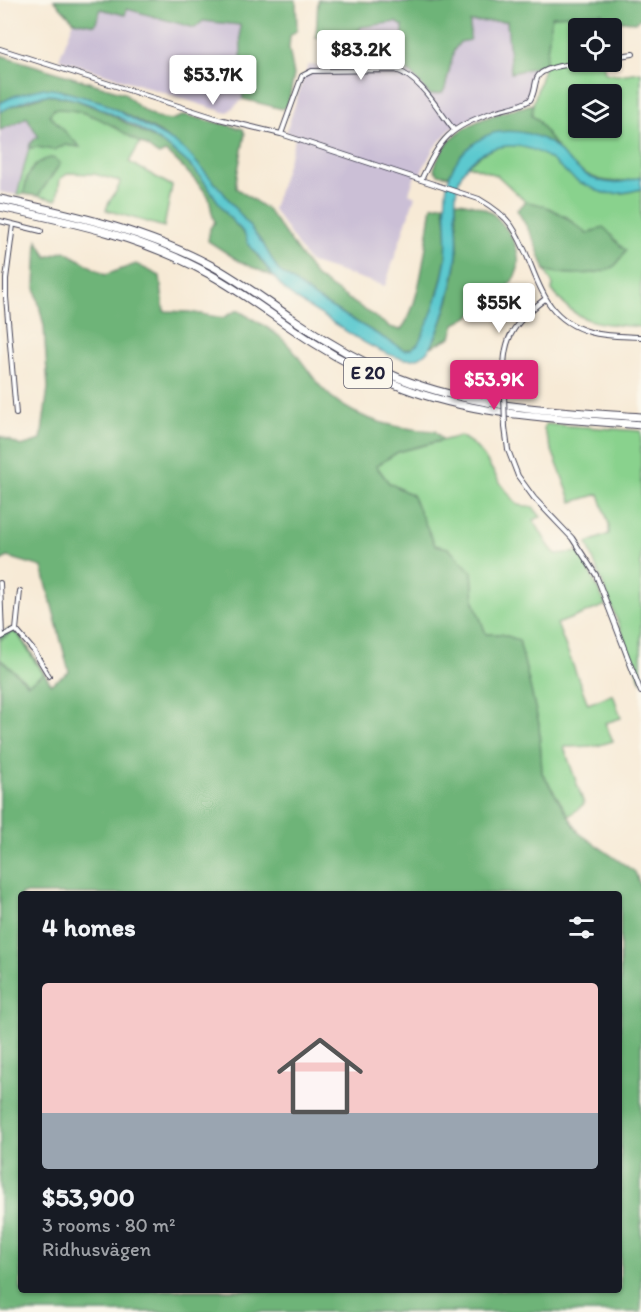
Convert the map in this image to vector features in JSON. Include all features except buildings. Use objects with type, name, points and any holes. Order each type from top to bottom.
[{"type":"highway","name":"E 20","points":[[0,200],[108,223],[142,234],[184,252],[227,275],[338,348],[377,368],[425,387],[470,399],[536,410],[641,417]]},
{"type":"highway","name":"E 20","points":[[0,207],[108,232],[140,242],[180,259],[242,294],[332,353],[371,374],[423,395],[481,410],[543,419],[641,425]]},
{"type":"street","points":[[0,49],[219,119],[281,134],[468,194],[493,207],[511,225],[545,299],[558,314],[583,329],[612,336],[641,337]]},
{"type":"street","points":[[622,56],[633,54]]},
{"type":"street","points":[[421,180],[437,147],[454,130],[494,112],[526,103],[533,96],[538,76],[545,70],[568,66]]},
{"type":"street","points":[[281,134],[302,76],[312,71],[396,70],[403,72],[419,86],[454,130]]},
{"type":"street","points":[[0,222],[40,231]]},
{"type":"street","points":[[13,225],[6,279],[16,414]]},
{"type":"street","points":[[545,299],[524,314],[511,332],[504,353],[508,450],[518,476],[534,498],[572,538],[596,575],[641,692]]},
{"type":"street","points":[[0,317],[8,317]]},
{"type":"street","points":[[0,583],[1,637],[16,630]]},
{"type":"street","points":[[20,591],[16,630],[34,651],[49,676]]},
{"type":"shaded area","points":[[363,0],[514,0],[440,4]]},
{"type":"shaded area","points":[[101,9],[125,15],[127,9],[195,28],[203,21],[240,25],[243,99],[227,113],[59,59],[74,21],[95,25]]},
{"type":"shaded area","points":[[507,20],[511,73],[534,67],[530,98],[453,126],[434,148],[420,174],[416,173],[409,193],[415,196],[385,286],[309,262],[273,209],[296,136],[286,132],[308,65],[363,68],[355,37],[361,27],[396,22],[403,26],[403,68],[411,73],[430,95],[442,93],[445,89],[454,50],[470,22]]},
{"type":"shaded area","points":[[27,117],[38,136],[30,144],[17,195],[0,192],[0,130]]},
{"type":"green space","points":[[54,0],[296,0],[297,30],[290,36],[289,48],[294,75],[288,105],[282,109],[243,99],[240,25],[203,21],[195,28],[127,9],[125,15],[101,9],[95,25],[74,21]]},
{"type":"green space","points":[[318,0],[440,4],[514,0],[641,0],[641,18],[636,22],[622,21],[622,18],[604,18],[602,13],[552,16],[545,65],[511,73],[507,21],[470,22],[470,40],[460,42],[454,50],[445,89],[442,93],[430,95],[411,73],[403,68],[403,26],[396,22],[361,27],[355,37],[363,68],[331,67],[332,47],[328,39],[316,37]]},
{"type":"green space","points":[[603,13],[604,18],[568,18],[568,72],[605,72],[618,75],[641,72],[641,177],[615,182],[593,177],[582,172],[564,156],[541,125],[531,116],[545,65],[552,16]]},
{"type":"green space","points":[[0,55],[124,93],[140,108],[157,118],[171,120],[185,115],[243,129],[245,134],[236,188],[268,210],[316,277],[390,327],[400,330],[413,307],[422,272],[432,206],[444,204],[447,243],[445,264],[435,303],[426,329],[417,345],[404,350],[319,300],[278,270],[263,244],[222,191],[188,153],[159,132],[102,102],[58,90],[14,96],[0,103]]},
{"type":"green space","points":[[47,95],[74,99],[108,113],[164,144],[187,162],[246,236],[249,245],[274,277],[239,261],[208,241],[210,228],[215,222],[209,198],[169,154],[165,152],[159,155],[100,119],[67,109],[54,109],[49,115],[80,147],[65,145],[54,150],[29,148],[38,136],[27,117],[0,130],[0,112]]},
{"type":"green space","points":[[533,104],[532,116],[537,119],[556,147],[525,133],[493,133],[455,164],[449,176],[438,174],[434,169],[441,153],[450,141],[473,123]]},
{"type":"green space","points":[[54,109],[78,111],[100,119],[140,143],[129,162],[172,186],[164,227],[106,210],[120,181],[94,174],[69,173],[60,179],[57,200],[38,196],[60,164],[27,177],[24,194],[17,195],[29,148],[54,150],[65,145],[79,147],[49,115]]},
{"type":"green space","points":[[512,145],[540,152],[598,190],[627,193],[641,189],[641,327],[602,323],[581,316],[562,302],[552,290],[553,285],[545,270],[577,274],[602,271],[613,267],[623,256],[617,241],[593,230],[587,234],[567,217],[526,202],[498,176],[468,165],[488,151]]},
{"type":"green space","points":[[50,158],[56,159],[60,164],[38,196],[24,194],[26,181],[34,166]]},
{"type":"green space","points":[[456,201],[484,208],[500,220],[510,234],[518,253],[518,269],[506,288],[480,309],[455,324],[451,337],[431,347],[441,324],[455,272],[458,247]]},
{"type":"green space","points":[[526,202],[551,209],[587,234],[603,227],[626,250],[616,265],[604,271],[578,274],[545,270],[533,238],[517,210]]},
{"type":"green space","points":[[37,240],[47,257],[65,251],[105,275],[136,264],[160,276],[164,311],[189,312],[223,318],[237,310],[280,337],[292,348],[321,387],[345,407],[389,425],[435,431],[443,440],[398,452],[376,466],[389,483],[412,495],[435,545],[448,548],[472,572],[474,602],[486,634],[501,634],[519,640],[539,724],[542,773],[579,833],[635,872],[641,887],[641,1312],[0,1312],[0,659],[28,684],[43,674],[18,634],[12,632],[0,640],[0,635],[10,629],[19,633],[51,684],[69,672],[42,567],[8,557],[0,561],[0,436],[21,446],[41,440],[48,388],[44,326],[35,288]]},
{"type":"green space","points":[[545,424],[641,431],[641,682],[587,543],[609,534],[609,525],[599,494],[572,502],[544,430]]},
{"type":"green space","points":[[460,436],[473,444],[482,454],[499,482],[518,505],[533,507],[541,517],[533,520],[556,554],[580,552],[606,605],[557,624],[588,704],[613,694],[621,718],[605,723],[613,741],[597,746],[564,747],[584,804],[569,816],[542,773],[539,724],[519,640],[501,634],[486,634],[474,602],[472,572],[435,545],[412,495],[389,483],[376,465],[398,452]]},
{"type":"green space","points":[[12,632],[18,634],[44,674],[29,684],[0,659],[0,640]]},
{"type":"water","points":[[43,88],[102,102],[174,142],[188,153],[222,191],[263,244],[278,270],[319,300],[404,350],[411,349],[418,344],[432,313],[442,280],[447,244],[445,201],[450,174],[466,150],[479,140],[489,134],[510,131],[536,136],[551,144],[588,176],[611,183],[641,177],[641,189],[618,193],[601,192],[579,182],[540,153],[518,146],[496,148],[476,158],[467,166],[457,185],[456,261],[441,323],[423,355],[414,359],[404,359],[363,342],[286,291],[249,246],[247,238],[200,176],[188,163],[152,136],[108,112],[65,97],[48,95],[36,97],[0,112],[0,103],[14,96]]}]
